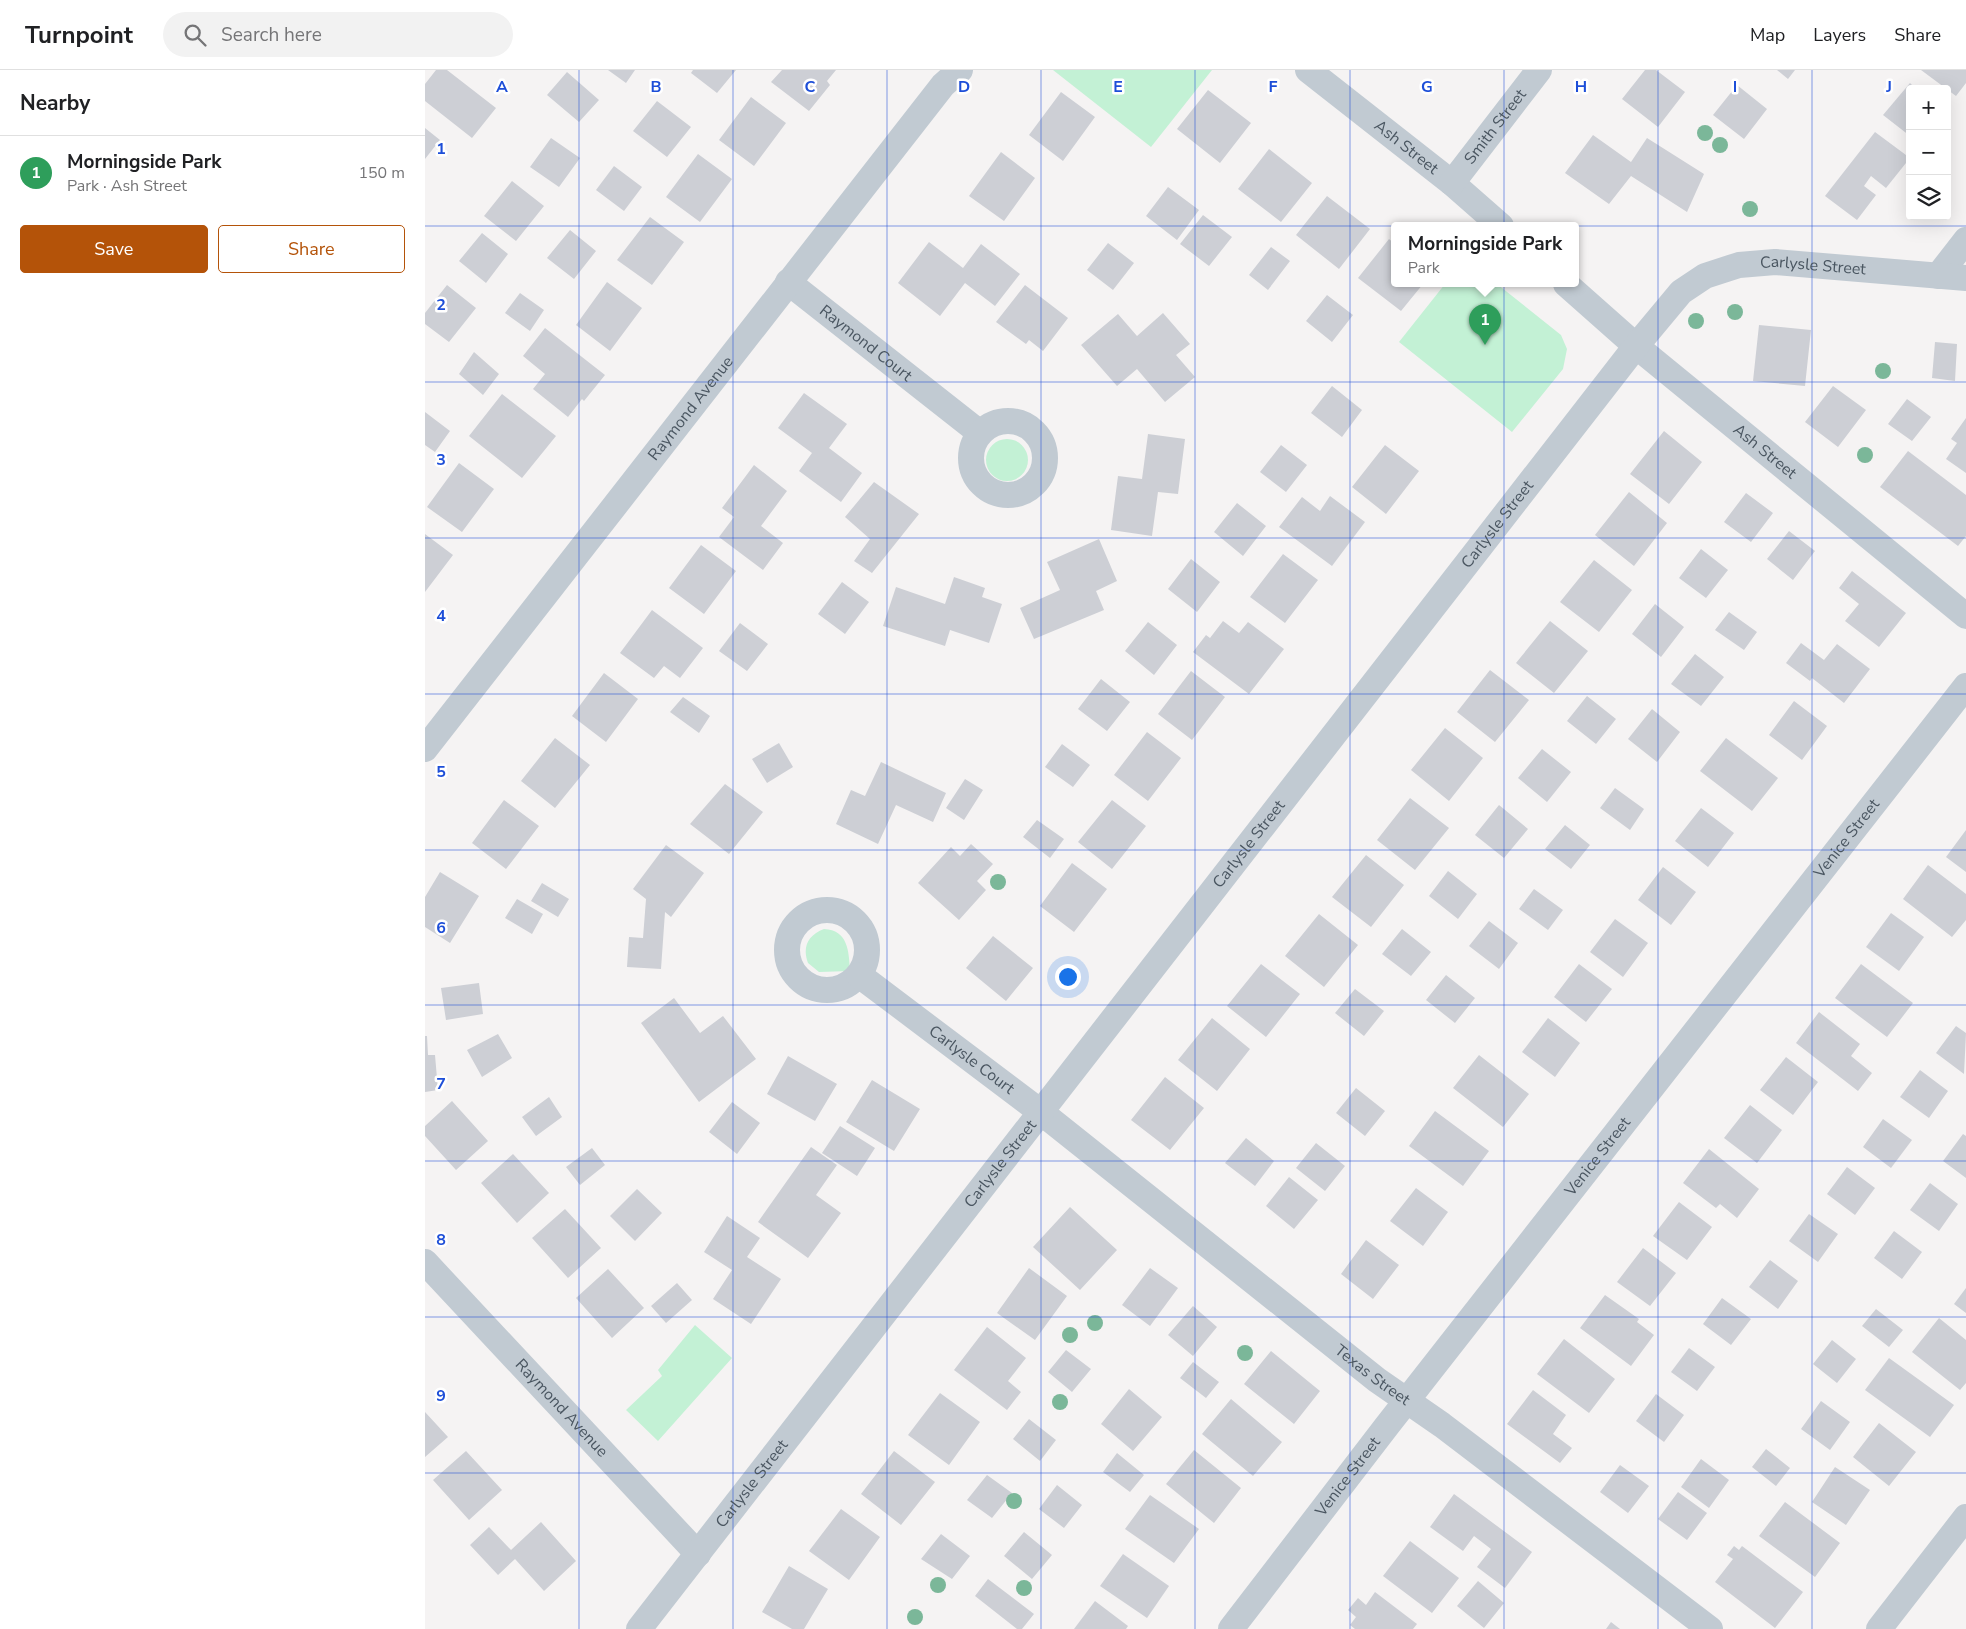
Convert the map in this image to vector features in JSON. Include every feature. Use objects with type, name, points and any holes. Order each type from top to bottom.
[{"type":"street","name":"Raymond Avenue","points":[[425,749],[943,85],[960,70]]},
{"type":"street","name":"Ash Street","points":[[1308,70],[1452,183],[1496,222]]},
{"type":"street","name":"Smith Street","points":[[1452,183],[1539,70]]},
{"type":"street","points":[[1938,276],[1966,240]]},
{"type":"street","name":"Carlysle Street","points":[[639,1629],[1042,1113],[1636,346],[1681,292],[1705,276],[1739,265],[1775,262],[1966,278]]},
{"type":"street","name":"Raymond Court","points":[[788,282],[980,434]]},
{"type":"street","name":"Ash Street","points":[[1569,287],[1636,346],[1966,616]]},
{"type":"street","name":"Venice Street","points":[[1231,1629],[1966,686]]},
{"type":"street","name":"Carlysle Court","points":[[859,975],[1042,1113]]},
{"type":"street","name":"Texas Street","points":[[1042,1113],[1407,1402],[1442,1425],[1710,1629]]},
{"type":"street","name":"Raymond Avenue","points":[[425,1262],[698,1554]]},
{"type":"street","points":[[1879,1629],[1966,1516]]},
{"type":"green space","points":[[1053,70],[1212,70],[1151,147]]},
{"type":"green space","points":[[1443,287],[1501,287],[1561,335],[1567,349],[1563,369],[1512,432],[1399,342]]},
{"type":"green space","points":[[1011,439],[1019,442],[1025,448],[1028,460],[1025,472],[1019,478],[1003,481],[995,478],[989,472],[986,456],[989,448],[995,442]]},
{"type":"green space","points":[[824,929],[832,930],[843,937],[848,949],[850,971],[819,972],[808,963],[806,947],[808,942],[810,938]]},
{"type":"green space","points":[[695,1325],[732,1358],[658,1441],[626,1410],[662,1376],[658,1370]]},
{"type":"building","points":[[436,70],[447,70],[496,108],[472,138],[425,101],[425,84]]},
{"type":"building","points":[[608,70],[635,70],[626,83]]},
{"type":"building","points":[[693,70],[736,70],[717,93],[691,73]]},
{"type":"building","points":[[782,70],[836,70],[827,81],[830,85],[809,111],[771,82]]},
{"type":"building","points":[[1645,70],[1656,70],[1685,92],[1658,127],[1622,99]]},
{"type":"building","points":[[1777,70],[1795,70],[1788,79]]},
{"type":"building","points":[[1921,70],[1966,70],[1966,83],[1956,96],[1951,92],[1951,85],[1941,85]]},
{"type":"building","points":[[567,72],[599,100],[579,122],[547,95]]},
{"type":"building","points":[[1737,85],[1767,109],[1744,139],[1713,115]]},
{"type":"building","points":[[1906,88],[1906,133],[1883,115]]},
{"type":"building","points":[[1208,90],[1251,123],[1220,163],[1177,129]]},
{"type":"building","points":[[1061,92],[1095,117],[1063,161],[1029,135]]},
{"type":"building","points":[[751,97],[786,123],[754,166],[719,140]]},
{"type":"building","points":[[657,101],[691,127],[667,157],[633,131]]},
{"type":"building","points":[[425,128],[440,140],[425,159]]},
{"type":"building","points":[[1875,132],[1906,155],[1906,163],[1886,188],[1871,176],[1864,186],[1876,195],[1857,220],[1825,196]]},
{"type":"building","points":[[1593,135],[1631,162],[1647,138],[1704,174],[1687,212],[1631,176],[1609,204],[1565,173]]},
{"type":"building","points":[[551,138],[580,158],[559,187],[530,167]]},
{"type":"building","points":[[1269,149],[1312,183],[1281,222],[1238,189]]},
{"type":"building","points":[[1001,152],[1035,178],[1004,221],[969,196]]},
{"type":"building","points":[[698,154],[732,179],[700,222],[666,197]]},
{"type":"building","points":[[614,166],[642,187],[624,211],[596,190]]},
{"type":"building","points":[[512,181],[544,206],[516,241],[484,216]]},
{"type":"building","points":[[1168,187],[1199,210],[1177,240],[1146,216]]},
{"type":"building","points":[[1327,196],[1370,229],[1339,269],[1296,235]]},
{"type":"building","points":[[1203,215],[1232,237],[1209,266],[1180,244]]},
{"type":"building","points":[[650,217],[684,242],[652,285],[617,260]]},
{"type":"building","points":[[570,230],[596,251],[574,279],[547,258]]},
{"type":"building","points":[[482,233],[508,254],[486,283],[459,261]]},
{"type":"building","points":[[1389,239],[1391,241],[1391,287],[1421,287],[1401,311],[1358,278]]},
{"type":"building","points":[[929,242],[963,268],[981,244],[1020,274],[995,306],[965,283],[940,316],[898,283]]},
{"type":"building","points":[[1108,243],[1134,263],[1113,290],[1087,270]]},
{"type":"building","points":[[1271,247],[1290,261],[1268,290],[1249,275]]},
{"type":"building","points":[[607,282],[642,308],[610,351],[576,325]]},
{"type":"building","points":[[447,285],[476,308],[449,342],[425,324],[425,313]]},
{"type":"building","points":[[1025,285],[1068,318],[1043,351],[1029,340],[1026,344],[996,322]]},
{"type":"building","points":[[520,293],[544,310],[530,331],[505,313]]},
{"type":"building","points":[[1327,295],[1353,315],[1332,342],[1306,321]]},
{"type":"building","points":[[1163,313],[1190,344],[1176,355],[1195,377],[1165,402],[1137,369],[1117,386],[1081,345],[1118,314],[1137,336]]},
{"type":"building","points":[[1759,325],[1811,330],[1805,386],[1753,381]]},
{"type":"building","points":[[545,328],[605,375],[568,417],[533,389],[545,374],[523,356]]},
{"type":"building","points":[[1935,342],[1957,344],[1955,381],[1932,378]]},
{"type":"building","points":[[474,352],[499,374],[483,395],[459,374]]},
{"type":"building","points":[[1332,386],[1362,410],[1342,437],[1311,413]]},
{"type":"building","points":[[1833,386],[1866,410],[1838,447],[1805,422]]},
{"type":"building","points":[[804,393],[847,424],[829,448],[862,473],[841,502],[799,471],[812,453],[778,428]]},
{"type":"building","points":[[502,394],[556,436],[522,478],[469,436]]},
{"type":"building","points":[[1907,399],[1931,417],[1912,441],[1888,424]]},
{"type":"building","points":[[425,412],[450,431],[435,452],[425,445]]},
{"type":"building","points":[[1966,418],[1966,473],[1946,459],[1957,443],[1951,439]]},
{"type":"building","points":[[1664,431],[1702,462],[1669,504],[1630,474]]},
{"type":"building","points":[[1148,434],[1185,439],[1178,494],[1158,492],[1152,536],[1111,530],[1118,476],[1142,479]]},
{"type":"building","points":[[1281,445],[1307,465],[1286,492],[1260,472]]},
{"type":"building","points":[[1385,445],[1419,471],[1386,514],[1352,487]]},
{"type":"building","points":[[1908,451],[1966,495],[1966,536],[1958,546],[1880,487]]},
{"type":"building","points":[[459,463],[494,489],[462,532],[427,507]]},
{"type":"building","points":[[754,465],[787,491],[761,526],[783,543],[763,570],[719,537],[734,517],[722,508]]},
{"type":"building","points":[[874,482],[919,514],[872,573],[854,561],[870,539],[845,517]]},
{"type":"building","points":[[1629,492],[1667,523],[1634,566],[1595,535]]},
{"type":"building","points":[[1746,493],[1773,513],[1751,542],[1724,522]]},
{"type":"building","points":[[1330,496],[1365,522],[1332,566],[1279,527],[1302,497],[1320,511]]},
{"type":"building","points":[[1237,503],[1266,526],[1243,556],[1214,532]]},
{"type":"building","points":[[1789,531],[1815,551],[1793,580],[1767,559]]},
{"type":"building","points":[[425,534],[453,555],[425,592]]},
{"type":"building","points":[[1099,539],[1117,581],[1096,591],[1104,610],[1034,639],[1020,608],[1060,590],[1047,562]]},
{"type":"building","points":[[701,545],[736,571],[704,614],[669,588]]},
{"type":"building","points":[[1701,549],[1728,570],[1706,598],[1679,578]]},
{"type":"building","points":[[1283,554],[1318,580],[1285,623],[1250,597]]},
{"type":"building","points":[[1191,559],[1220,582],[1197,612],[1168,589]]},
{"type":"building","points":[[1594,560],[1632,590],[1599,632],[1560,602]]},
{"type":"building","points":[[1852,571],[1906,613],[1879,647],[1845,621],[1859,604],[1839,588]]},
{"type":"building","points":[[954,577],[985,588],[982,597],[1002,604],[989,643],[950,630],[945,646],[883,626],[896,587],[945,604]]},
{"type":"building","points":[[842,582],[869,602],[845,634],[818,614]]},
{"type":"building","points":[[1655,604],[1684,627],[1661,657],[1632,634]]},
{"type":"building","points":[[652,610],[703,648],[680,678],[664,666],[654,678],[620,653]]},
{"type":"building","points":[[1729,612],[1757,632],[1744,650],[1715,630]]},
{"type":"building","points":[[1223,621],[1239,633],[1248,622],[1284,649],[1249,694],[1193,652],[1206,635],[1210,638]]},
{"type":"building","points":[[1550,621],[1588,651],[1554,693],[1516,663]]},
{"type":"building","points":[[1148,622],[1177,645],[1154,675],[1125,651]]},
{"type":"building","points":[[740,623],[768,644],[747,671],[719,651]]},
{"type":"building","points":[[1801,643],[1824,660],[1837,644],[1870,669],[1844,703],[1812,678],[1810,681],[1786,663]]},
{"type":"building","points":[[1695,654],[1724,677],[1701,706],[1671,684]]},
{"type":"building","points":[[1490,670],[1529,700],[1495,742],[1457,712]]},
{"type":"building","points":[[1191,671],[1225,697],[1192,740],[1158,714]]},
{"type":"building","points":[[604,673],[638,699],[606,742],[572,716]]},
{"type":"building","points":[[1101,679],[1130,702],[1107,731],[1078,709]]},
{"type":"building","points":[[1587,696],[1616,719],[1596,744],[1567,721]]},
{"type":"building","points":[[683,697],[710,716],[699,733],[670,712]]},
{"type":"building","points":[[1794,701],[1827,726],[1802,760],[1769,735]]},
{"type":"building","points":[[1652,709],[1680,732],[1657,762],[1628,739]]},
{"type":"building","points":[[1445,728],[1483,758],[1449,801],[1411,770]]},
{"type":"building","points":[[1147,732],[1181,758],[1148,801],[1114,775]]},
{"type":"building","points":[[555,738],[590,765],[555,808],[521,781]]},
{"type":"building","points":[[1726,738],[1778,778],[1752,811],[1700,771]]},
{"type":"building","points":[[779,743],[793,767],[767,783],[752,759]]},
{"type":"building","points":[[1062,744],[1090,765],[1073,787],[1045,767]]},
{"type":"building","points":[[1542,749],[1571,772],[1547,802],[1518,778]]},
{"type":"building","points":[[881,762],[946,793],[933,822],[896,805],[878,844],[836,824],[851,790],[865,796]]},
{"type":"building","points":[[965,779],[983,790],[964,820],[946,808]]},
{"type":"building","points":[[725,784],[763,812],[729,854],[690,824]]},
{"type":"building","points":[[1615,788],[1644,809],[1630,830],[1600,808]]},
{"type":"building","points":[[1410,798],[1449,828],[1415,870],[1377,840]]},
{"type":"building","points":[[504,800],[539,826],[506,869],[472,843]]},
{"type":"building","points":[[1112,800],[1146,826],[1112,869],[1078,842]]},
{"type":"building","points":[[1499,805],[1528,829],[1504,858],[1475,835]]},
{"type":"building","points":[[1701,808],[1734,833],[1708,867],[1675,841]]},
{"type":"building","points":[[1037,820],[1064,839],[1050,858],[1023,837]]},
{"type":"building","points":[[1565,825],[1590,845],[1571,869],[1545,849]]},
{"type":"building","points":[[1966,830],[1966,872],[1946,857]]},
{"type":"building","points":[[971,844],[993,864],[977,881],[986,890],[959,920],[918,883],[951,847],[960,856]]},
{"type":"building","points":[[666,845],[704,873],[671,917],[665,912],[661,969],[627,967],[629,937],[643,938],[646,899],[633,889]]},
{"type":"building","points":[[1366,855],[1404,885],[1371,927],[1332,897]]},
{"type":"building","points":[[1072,863],[1107,889],[1074,932],[1040,906]]},
{"type":"building","points":[[1928,865],[1966,894],[1966,920],[1952,937],[1903,899]]},
{"type":"building","points":[[1663,867],[1696,892],[1671,925],[1638,900]]},
{"type":"building","points":[[1448,871],[1477,894],[1458,919],[1429,896]]},
{"type":"building","points":[[440,872],[479,896],[450,943],[425,927],[425,897]]},
{"type":"building","points":[[542,883],[569,899],[558,917],[531,901]]},
{"type":"building","points":[[1534,889],[1563,910],[1548,930],[1519,909]]},
{"type":"building","points":[[517,899],[543,914],[532,934],[505,918]]},
{"type":"building","points":[[1891,913],[1924,937],[1899,971],[1866,947]]},
{"type":"building","points":[[1319,914],[1358,945],[1324,987],[1285,956]]},
{"type":"building","points":[[1615,919],[1648,943],[1623,977],[1590,952]]},
{"type":"building","points":[[1489,921],[1518,943],[1499,969],[1469,946]]},
{"type":"building","points":[[1402,929],[1431,952],[1411,976],[1382,954]]},
{"type":"building","points":[[993,936],[1033,968],[1006,1001],[966,968]]},
{"type":"building","points":[[1261,964],[1300,994],[1266,1037],[1227,1006]]},
{"type":"building","points":[[1579,964],[1612,989],[1586,1022],[1554,997]]},
{"type":"building","points":[[1861,964],[1913,1003],[1887,1037],[1835,998]]},
{"type":"building","points":[[1446,975],[1475,998],[1455,1023],[1426,1000]]},
{"type":"building","points":[[479,983],[483,1014],[446,1020],[441,988]]},
{"type":"building","points":[[1355,989],[1384,1011],[1364,1036],[1335,1013]]},
{"type":"building","points":[[674,998],[700,1033],[723,1016],[756,1059],[699,1102],[641,1023]]},
{"type":"building","points":[[1819,1012],[1860,1044],[1851,1056],[1872,1073],[1858,1091],[1796,1043]]},
{"type":"building","points":[[1212,1018],[1250,1049],[1217,1091],[1178,1060]]},
{"type":"building","points":[[1548,1018],[1580,1043],[1555,1077],[1522,1052]]},
{"type":"building","points":[[1956,1026],[1966,1033],[1964,1074],[1936,1053]]},
{"type":"building","points":[[498,1034],[512,1058],[482,1077],[467,1050]]},
{"type":"building","points":[[425,1036],[427,1036],[428,1055],[435,1055],[438,1090],[425,1092]]},
{"type":"building","points":[[1479,1055],[1529,1094],[1503,1127],[1453,1088]]},
{"type":"building","points":[[788,1056],[837,1084],[815,1121],[767,1094]]},
{"type":"building","points":[[1786,1057],[1818,1082],[1793,1115],[1760,1090]]},
{"type":"building","points":[[1920,1070],[1948,1091],[1929,1118],[1900,1097]]},
{"type":"building","points":[[1165,1077],[1204,1108],[1170,1150],[1131,1120]]},
{"type":"building","points":[[872,1080],[920,1109],[894,1151],[846,1122]]},
{"type":"building","points":[[1356,1088],[1385,1111],[1365,1136],[1336,1113]]},
{"type":"building","points":[[549,1097],[562,1117],[536,1136],[522,1117]]},
{"type":"building","points":[[452,1101],[488,1141],[456,1170],[425,1136],[425,1126]]},
{"type":"building","points":[[732,1102],[760,1123],[737,1154],[709,1132]]},
{"type":"building","points":[[1750,1105],[1782,1130],[1757,1163],[1724,1138]]},
{"type":"building","points":[[1435,1111],[1489,1151],[1463,1186],[1409,1146]]},
{"type":"building","points":[[1883,1119],[1912,1140],[1891,1168],[1863,1147]]},
{"type":"building","points":[[840,1126],[875,1148],[857,1176],[822,1153]]},
{"type":"building","points":[[1963,1134],[1966,1136],[1966,1178],[1943,1161]]},
{"type":"building","points":[[1246,1138],[1274,1161],[1255,1186],[1225,1163]]},
{"type":"building","points":[[1316,1143],[1345,1166],[1325,1191],[1296,1168]]},
{"type":"building","points":[[811,1147],[837,1165],[816,1195],[841,1213],[808,1258],[758,1222]]},
{"type":"building","points":[[592,1148],[605,1165],[580,1185],[566,1167]]},
{"type":"building","points":[[1709,1149],[1759,1189],[1737,1218],[1720,1204],[1716,1208],[1683,1183]]},
{"type":"building","points":[[513,1154],[549,1193],[517,1223],[481,1183]]},
{"type":"building","points":[[1847,1167],[1875,1188],[1855,1215],[1827,1194]]},
{"type":"building","points":[[1289,1177],[1318,1200],[1294,1229],[1266,1206]]},
{"type":"building","points":[[1930,1183],[1958,1204],[1939,1231],[1910,1210]]},
{"type":"building","points":[[1416,1188],[1448,1212],[1423,1246],[1390,1221]]},
{"type":"building","points":[[637,1189],[662,1213],[635,1241],[610,1216]]},
{"type":"building","points":[[1679,1202],[1712,1227],[1687,1260],[1653,1236]]},
{"type":"building","points":[[1070,1207],[1117,1250],[1080,1290],[1033,1247]]},
{"type":"building","points":[[565,1209],[601,1248],[568,1278],[532,1238]]},
{"type":"building","points":[[1809,1214],[1838,1234],[1818,1262],[1789,1241]]},
{"type":"building","points":[[727,1216],[760,1238],[747,1257],[781,1279],[751,1324],[713,1299],[732,1270],[704,1252]]},
{"type":"building","points":[[1894,1231],[1922,1252],[1902,1279],[1874,1258]]},
{"type":"building","points":[[1366,1240],[1399,1265],[1373,1299],[1341,1274]]},
{"type":"building","points":[[1643,1248],[1676,1273],[1650,1306],[1617,1282]]},
{"type":"building","points":[[1770,1260],[1798,1281],[1778,1309],[1749,1287]]},
{"type":"building","points":[[1029,1268],[1067,1296],[1035,1340],[997,1313]]},
{"type":"building","points":[[1150,1268],[1178,1288],[1150,1326],[1122,1305]]},
{"type":"building","points":[[608,1269],[644,1308],[612,1338],[576,1298]]},
{"type":"building","points":[[677,1283],[692,1300],[666,1323],[651,1306]]},
{"type":"building","points":[[1966,1288],[1966,1313],[1954,1304]]},
{"type":"building","points":[[1605,1295],[1639,1319],[1637,1322],[1654,1335],[1631,1366],[1580,1328]]},
{"type":"building","points":[[1722,1298],[1751,1319],[1731,1345],[1703,1324]]},
{"type":"building","points":[[1193,1306],[1217,1327],[1193,1356],[1168,1335]]},
{"type":"building","points":[[1876,1309],[1903,1330],[1889,1347],[1862,1326]]},
{"type":"building","points":[[1939,1318],[1966,1340],[1966,1383],[1960,1390],[1912,1352]]},
{"type":"building","points":[[987,1327],[1026,1358],[1008,1381],[1021,1392],[1007,1410],[954,1370]]},
{"type":"building","points":[[1564,1339],[1615,1379],[1589,1413],[1537,1374]]},
{"type":"building","points":[[1832,1340],[1856,1359],[1837,1383],[1813,1364]]},
{"type":"building","points":[[1689,1348],[1715,1367],[1697,1391],[1671,1372]]},
{"type":"building","points":[[1066,1350],[1091,1369],[1072,1392],[1048,1372]]},
{"type":"building","points":[[1271,1351],[1320,1391],[1294,1424],[1244,1384]]},
{"type":"building","points":[[1889,1358],[1954,1405],[1930,1437],[1865,1390]]},
{"type":"building","points":[[1193,1362],[1219,1382],[1206,1398],[1180,1378]]},
{"type":"building","points":[[1129,1389],[1162,1417],[1133,1451],[1101,1424]]},
{"type":"building","points":[[1533,1390],[1566,1415],[1553,1434],[1572,1448],[1560,1463],[1507,1424]]},
{"type":"building","points":[[940,1393],[980,1422],[949,1465],[908,1435]]},
{"type":"building","points":[[1656,1394],[1684,1415],[1664,1442],[1636,1421]]},
{"type":"building","points":[[1231,1399],[1282,1442],[1253,1476],[1202,1434]]},
{"type":"building","points":[[1821,1401],[1850,1422],[1830,1450],[1801,1429]]},
{"type":"building","points":[[425,1412],[448,1437],[425,1457]]},
{"type":"building","points":[[1029,1419],[1056,1440],[1040,1461],[1013,1439]]},
{"type":"building","points":[[1879,1423],[1916,1452],[1889,1486],[1853,1457]]},
{"type":"building","points":[[1766,1449],[1790,1468],[1776,1486],[1752,1467]]},
{"type":"building","points":[[1194,1450],[1241,1488],[1214,1523],[1166,1484]]},
{"type":"building","points":[[466,1451],[502,1490],[469,1520],[433,1480]]},
{"type":"building","points":[[894,1451],[935,1482],[901,1525],[861,1494]]},
{"type":"building","points":[[1117,1453],[1144,1475],[1130,1492],[1103,1472]]},
{"type":"building","points":[[1701,1459],[1729,1480],[1709,1508],[1681,1487]]},
{"type":"building","points":[[1620,1465],[1649,1486],[1628,1513],[1600,1492]]},
{"type":"building","points":[[1835,1467],[1870,1490],[1846,1525],[1812,1502]]},
{"type":"building","points":[[987,1475],[1012,1493],[992,1518],[967,1500]]},
{"type":"building","points":[[1057,1485],[1082,1505],[1064,1528],[1039,1509]]},
{"type":"building","points":[[1678,1492],[1707,1513],[1687,1540],[1658,1519]]},
{"type":"building","points":[[1454,1494],[1532,1552],[1505,1588],[1477,1567],[1491,1549],[1474,1536],[1463,1551],[1430,1527]]},
{"type":"building","points":[[1150,1495],[1199,1529],[1174,1563],[1125,1529]]},
{"type":"building","points":[[1785,1502],[1840,1543],[1815,1577],[1759,1536]]},
{"type":"building","points":[[841,1509],[880,1537],[849,1580],[809,1551]]},
{"type":"building","points":[[541,1522],[576,1561],[544,1591],[515,1559],[498,1575],[470,1545],[489,1527],[511,1550]]},
{"type":"building","points":[[1024,1532],[1052,1555],[1032,1579],[1004,1556]]},
{"type":"building","points":[[941,1534],[970,1556],[952,1579],[921,1559]]},
{"type":"building","points":[[1410,1541],[1459,1578],[1432,1613],[1383,1576]]},
{"type":"building","points":[[1734,1546],[1739,1550],[1742,1546],[1803,1592],[1775,1628],[1715,1582],[1733,1559],[1727,1555]]},
{"type":"building","points":[[1123,1554],[1169,1586],[1147,1618],[1100,1586]]},
{"type":"building","points":[[789,1566],[828,1589],[804,1629],[792,1629],[762,1612]]},
{"type":"building","points":[[988,1579],[1034,1614],[1022,1629],[1017,1629],[975,1596]]},
{"type":"building","points":[[1478,1581],[1504,1603],[1484,1628],[1457,1606]]},
{"type":"building","points":[[1375,1592],[1417,1624],[1413,1629],[1355,1629],[1350,1625],[1356,1617],[1348,1610],[1358,1598],[1366,1605]]},
{"type":"building","points":[[1095,1601],[1128,1626],[1126,1629],[1074,1629]]},
{"type":"building","points":[[1611,1622],[1620,1629],[1606,1629]]},
{"type":"place","name":"Morningside Park","points":[[1485,345]]}]
